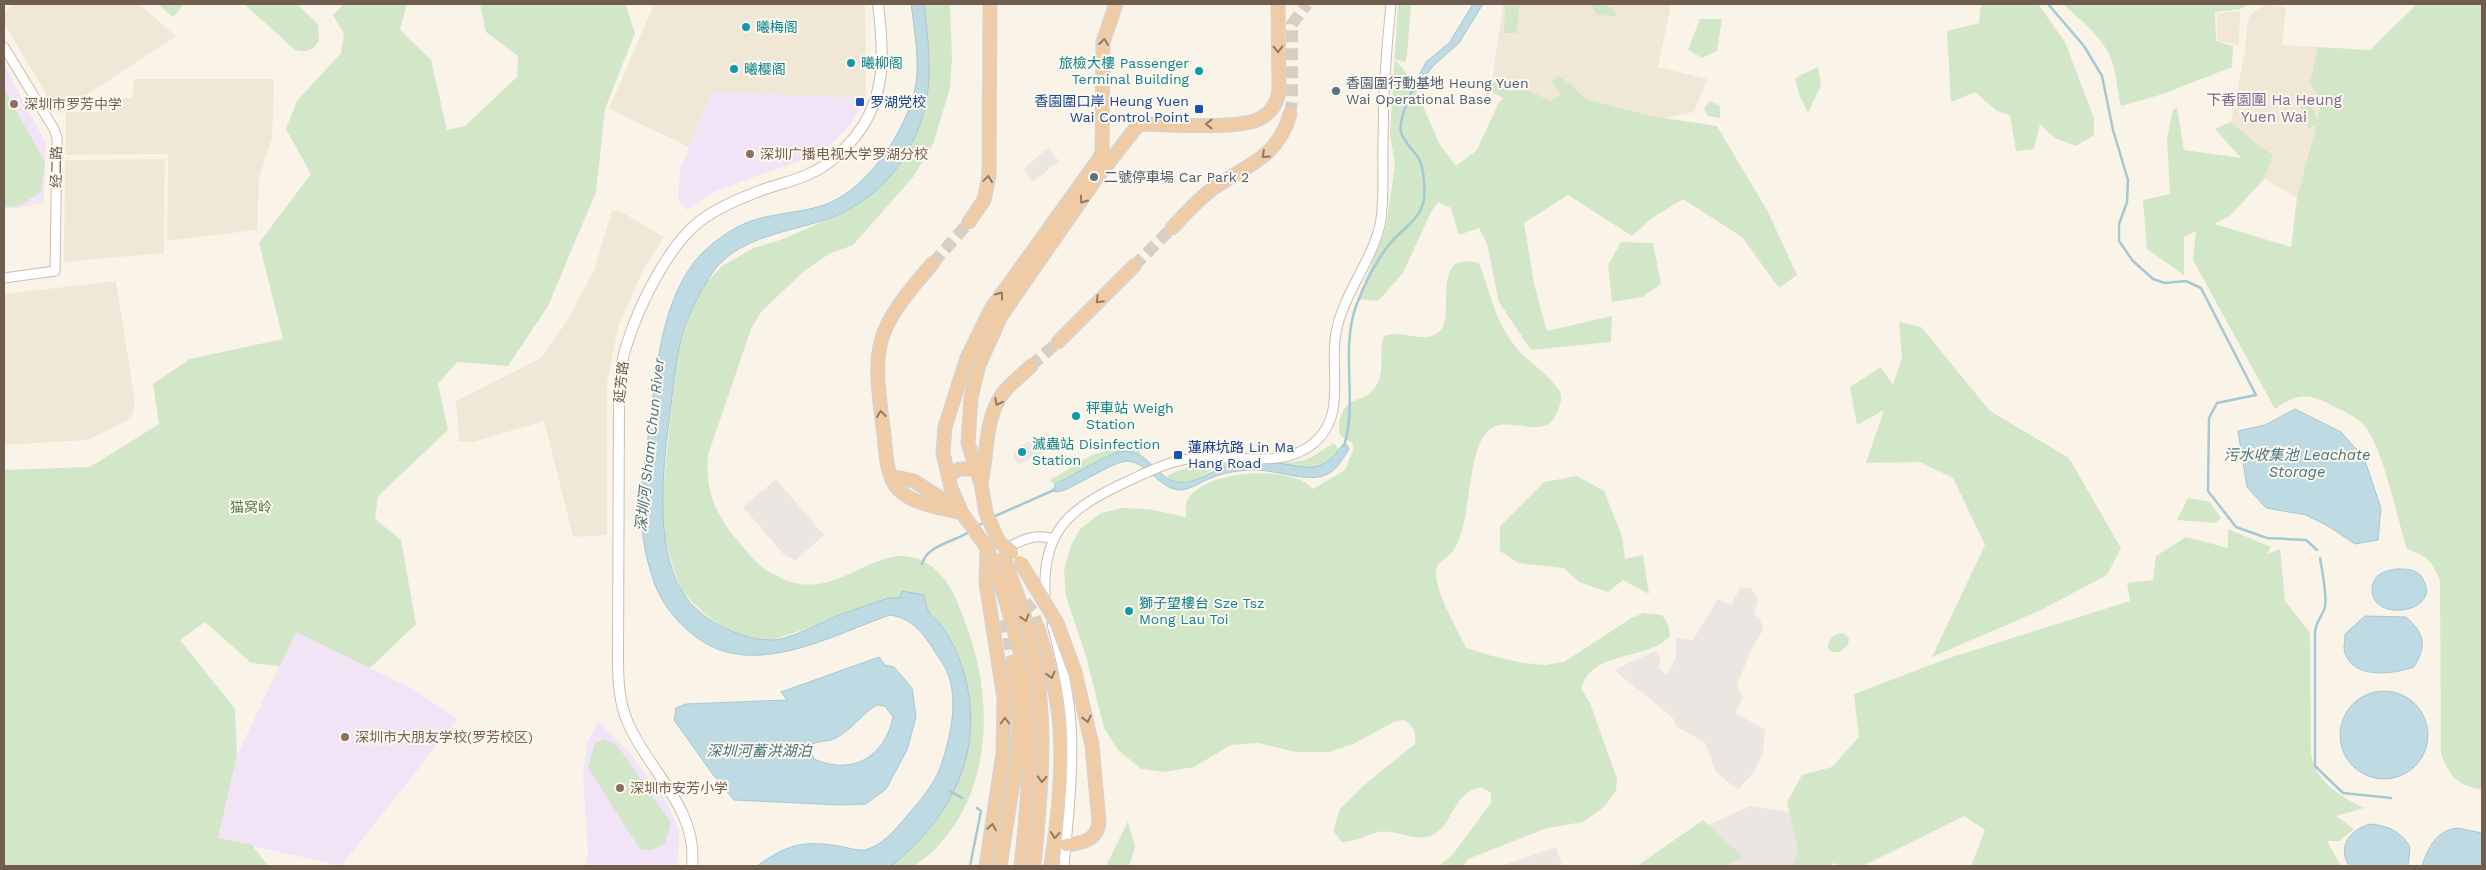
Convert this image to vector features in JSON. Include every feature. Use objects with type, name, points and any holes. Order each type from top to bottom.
[{"type":"highway","points":[[969,222],[984,200],[989,176],[990,4]]},
{"type":"highway","points":[[1020,866],[1029,779],[1028,704],[1018,643],[1002,588],[987,548],[964,517],[951,488],[944,453],[945,426],[954,391],[975,337],[991,309],[1099,160],[1102,152],[1104,125],[1102,114],[1103,42],[1116,4]]},
{"type":"highway","points":[[1034,866],[1043,753],[1039,684],[1029,631],[1004,544],[985,508],[981,484],[968,442],[976,374],[987,343],[1001,316],[1098,176],[1139,124],[1237,124],[1255,121],[1270,112],[1278,99],[1279,89],[1278,4]]},
{"type":"highway","points":[[1172,228],[1212,190],[1267,154],[1280,137],[1290,114]]},
{"type":"highway","points":[[933,263],[896,307],[879,342],[877,380],[887,462],[891,476],[914,481],[964,517]]},
{"type":"highway","points":[[1058,342],[1134,266]]},
{"type":"highway","points":[[981,484],[986,464],[989,425],[996,406],[1001,395],[1031,366]]},
{"type":"highway","points":[[948,476],[959,469],[976,469]]},
{"type":"highway","points":[[1004,544],[1020,562],[1041,594],[1056,623],[1075,672],[1092,745],[1099,822],[1097,831],[1090,840],[1066,845]]},
{"type":"highway","points":[[986,866],[1006,727],[1004,698],[986,583],[987,548]]},
{"type":"highway","points":[[1038,628],[1057,700],[1060,728],[1060,769],[1052,866]]},
{"type":"highway","points":[[1000,866],[1018,751],[1020,720],[1013,662]]},
{"type":"main road","name":"延芳路","points":[[692,866],[689,829],[680,805],[636,738],[623,710],[620,694],[618,659],[618,396],[622,363],[627,344],[662,267],[684,236],[700,221],[718,211],[768,188],[811,174],[844,150],[861,130],[871,113],[882,74],[883,55],[878,4]]},
{"type":"street","points":[[1045,594],[1046,565],[1054,538],[1062,525],[1078,508],[1128,481],[1163,465],[1199,457],[1290,456],[1316,441],[1330,420],[1335,396],[1333,358],[1337,326],[1349,293],[1373,246],[1381,216],[1384,90],[1391,4]]},
{"type":"street","name":"经二路","points":[[4,47],[54,129],[57,138],[55,271],[4,278]]},
{"type":"street","points":[[1004,544],[1038,535],[1054,538]]},
{"type":"street","points":[[1052,624],[1066,686],[1071,725],[1072,765],[1064,866]]},
{"type":"shaded area","points":[[13,4],[139,4],[176,36],[58,114],[4,23],[4,12]]},
{"type":"shaded area","points":[[654,4],[865,4],[866,98],[712,92],[689,147],[609,109]]},
{"type":"shaded area","points":[[1503,4],[1671,5],[1658,67],[1707,79],[1694,112],[1616,128],[1491,89]]},
{"type":"shaded area","points":[[2266,4],[2286,7],[2282,45],[2318,47],[2310,82],[2321,104],[2297,198],[2264,179],[2272,155],[2231,122],[2245,52],[2250,15]]},
{"type":"shaded area","points":[[2240,11],[2239,46],[2217,40],[2217,13]]},
{"type":"shaded area","name":"深圳市罗芳中学","points":[[4,65],[46,143],[44,202],[18,208],[4,208]]},
{"type":"shaded area","points":[[134,79],[274,79],[272,138],[259,179],[257,230],[167,241],[168,154],[65,155],[66,112],[99,112],[99,97],[133,98]]},
{"type":"shaded area","name":"深圳广播电视大学罗湖分校","points":[[712,92],[866,98],[851,124],[830,145],[803,160],[715,191],[687,210],[678,200],[680,170]]},
{"type":"shaded area","points":[[1048,148],[1059,161],[1033,182],[1023,169]]},
{"type":"shaded area","points":[[165,159],[164,253],[64,262],[65,160]]},
{"type":"shaded area","points":[[612,211],[620,211],[664,237],[643,270],[618,327],[607,383],[607,535],[573,537],[544,421],[474,442],[459,441],[456,401],[541,358],[569,318],[594,270]]},
{"type":"shaded area","points":[[116,281],[135,402],[132,415],[126,421],[87,440],[4,445],[4,294]]},
{"type":"shaded area","points":[[1048,433],[1055,447],[1018,465],[1013,456],[1018,447]]},
{"type":"shaded area","points":[[776,479],[824,535],[796,560],[785,556],[743,507]]},
{"type":"shaded area","points":[[1740,588],[1750,588],[1758,599],[1754,615],[1760,618],[1763,630],[1751,650],[1737,686],[1743,696],[1736,713],[1765,730],[1763,753],[1753,773],[1738,790],[1716,772],[1705,743],[1676,726],[1673,718],[1614,670],[1655,651],[1661,658],[1659,668],[1667,675],[1676,658],[1676,638],[1693,640],[1718,599],[1731,605]]},
{"type":"shaded area","name":"深圳市大朋友学校(罗芳校区)","points":[[296,632],[411,688],[458,719],[341,866],[218,838],[237,755]]},
{"type":"shaded area","name":"深圳市安芳小学","points":[[598,721],[631,754],[667,803],[679,829],[678,866],[585,866],[588,854],[583,773],[588,741]]},
{"type":"shaded area","points":[[1750,806],[1789,812],[1802,851],[1793,866],[1724,866],[1708,825]]},
{"type":"shaded area","points":[[1556,847],[1562,866],[1501,866]]},
{"type":"green space","points":[[158,4],[184,4],[173,17]]},
{"type":"green space","points":[[244,4],[297,4],[318,24],[319,41],[309,50],[295,50]]},
{"type":"green space","name":"猫窝岭","points":[[344,4],[407,4],[400,30],[431,60],[447,130],[465,126],[517,77],[518,56],[486,32],[480,4],[625,4],[635,33],[605,109],[596,192],[548,306],[508,366],[457,362],[438,384],[448,430],[378,496],[375,519],[401,540],[416,624],[370,668],[296,632],[280,666],[251,663],[205,622],[180,640],[235,709],[237,755],[218,838],[252,845],[268,866],[4,866],[4,470],[90,467],[159,424],[153,384],[190,359],[283,339],[259,243],[311,174],[286,129],[297,101],[341,53],[344,34],[333,15]]},
{"type":"green space","points":[[924,4],[950,4],[952,58],[950,88],[933,144],[913,177],[853,245],[829,254],[803,272],[761,312],[751,329],[708,455],[707,468],[713,501],[723,521],[755,560],[764,569],[777,576],[798,584],[817,584],[836,579],[887,558],[904,556],[921,560],[930,565],[943,578],[957,601],[974,647],[980,677],[983,707],[983,738],[979,767],[970,796],[956,823],[937,847],[914,866],[889,866],[931,828],[944,809],[971,722],[967,683],[959,659],[940,624],[928,611],[924,595],[900,598],[769,641],[732,633],[706,615],[683,593],[673,568],[665,539],[662,500],[677,354],[694,303],[705,284],[722,266],[754,248],[786,238],[835,216],[893,173],[930,61]]},
{"type":"green space","points":[[1398,4],[1411,4],[1407,56],[1405,62],[1395,59]]},
{"type":"green space","points":[[1591,4],[1610,7],[1617,16],[1597,15]]},
{"type":"green space","points":[[1981,4],[2038,4],[2065,42],[2094,118],[2094,135],[2076,146],[2055,138],[2040,124],[2034,149],[2016,151],[2010,115],[1997,111],[1975,92],[1951,102],[1947,31],[1979,23]]},
{"type":"green space","points":[[2063,4],[2250,4],[2240,9],[2215,12],[2216,41],[2233,46],[2232,67],[2163,94],[2121,106],[2113,64],[2104,46],[2092,31]]},
{"type":"green space","points":[[2417,4],[2482,4],[2482,790],[2466,785],[2456,779],[2448,769],[2441,754],[2440,580],[2428,560],[2407,549],[2389,483],[2370,434],[2356,418],[2315,398],[2302,396],[2289,400],[2275,409],[2193,260],[2196,231],[2184,237],[2184,275],[2147,249],[2143,200],[2170,194],[2167,139],[2173,109],[2177,108],[2184,150],[2241,158],[2215,129],[2231,122],[2259,146],[2273,155],[2264,179],[2231,215],[2214,224],[2291,247],[2297,198],[2316,125],[2310,128],[2302,121],[2302,105],[2312,107],[2317,120],[2321,104],[2310,82],[2318,47],[2370,50]]},
{"type":"green space","points":[[1505,6],[1519,6],[1517,33],[1504,33]]},
{"type":"green space","points":[[1700,19],[1722,19],[1717,51],[1702,58],[1688,50]]},
{"type":"green space","points":[[1395,60],[1411,78],[1439,143],[1456,166],[1477,150],[1499,102],[1503,98],[1486,88],[1496,81],[1509,91],[1528,90],[1550,101],[1562,94],[1552,82],[1558,76],[1572,85],[1585,99],[1650,116],[1717,126],[1768,212],[1797,275],[1779,288],[1742,237],[1683,199],[1652,218],[1632,236],[1568,195],[1524,223],[1534,284],[1547,331],[1612,316],[1611,342],[1531,350],[1499,302],[1487,244],[1479,228],[1459,235],[1451,208],[1438,202],[1431,212],[1403,273],[1378,301],[1358,299],[1386,227],[1395,165],[1390,134]]},
{"type":"green space","points":[[1818,67],[1821,85],[1808,113],[1799,94],[1795,78]]},
{"type":"green space","name":"深圳市罗芳中学","points":[[4,89],[45,162],[41,192],[19,206],[4,207]]},
{"type":"green space","points":[[1710,101],[1720,106],[1720,118],[1708,116],[1704,109]]},
{"type":"green space","points":[[1621,242],[1653,243],[1661,284],[1642,297],[1612,302],[1608,265]]},
{"type":"green space","points":[[1469,261],[1479,263],[1499,320],[1512,342],[1555,385],[1561,397],[1557,413],[1551,422],[1543,426],[1534,427],[1515,425],[1495,426],[1481,440],[1471,478],[1465,519],[1457,544],[1436,570],[1440,592],[1466,648],[1523,663],[1545,665],[1564,662],[1630,619],[1643,613],[1662,615],[1668,624],[1670,636],[1660,644],[1649,649],[1609,661],[1597,667],[1587,676],[1581,688],[1590,703],[1617,779],[1616,791],[1604,807],[1583,822],[1547,828],[1468,859],[1463,866],[1439,866],[1453,854],[1491,803],[1491,793],[1481,787],[1471,790],[1463,796],[1438,832],[1430,836],[1411,837],[1392,832],[1379,832],[1352,841],[1342,842],[1333,831],[1340,809],[1363,786],[1415,744],[1414,730],[1404,720],[1396,721],[1353,744],[1329,752],[1296,752],[1259,743],[1231,745],[1194,767],[1164,772],[1141,769],[1118,750],[1104,728],[1086,656],[1066,596],[1064,571],[1070,548],[1080,529],[1101,513],[1123,508],[1148,509],[1186,517],[1188,499],[1197,489],[1229,476],[1269,474],[1287,476],[1302,481],[1313,489],[1345,470],[1354,448],[1352,443],[1340,435],[1340,417],[1347,405],[1366,396],[1376,386],[1381,372],[1381,351],[1384,336],[1397,334],[1424,337],[1436,334],[1442,329],[1445,321],[1447,281],[1450,271],[1456,263]]},
{"type":"green space","points":[[1899,322],[1921,327],[1990,411],[2069,458],[2121,548],[2107,575],[2039,611],[1932,657],[1985,545],[1953,478],[1920,462],[1866,463],[1884,410],[1857,425],[1850,387],[1881,367],[1893,385],[1902,358]]},
{"type":"green space","points":[[1334,443],[1339,450],[1324,464],[1313,468],[1270,463],[1304,460]]},
{"type":"green space","points":[[1116,448],[1138,448],[1141,455],[1125,451],[1105,458],[1055,485],[1050,480],[1092,455]]},
{"type":"green space","points":[[1246,463],[1220,467],[1184,482],[1172,480],[1167,476],[1195,466]]},
{"type":"green space","points":[[1577,476],[1604,491],[1622,536],[1625,559],[1643,555],[1649,594],[1623,580],[1608,592],[1579,582],[1564,568],[1518,563],[1500,551],[1500,526],[1544,482]]},
{"type":"green space","points":[[2188,498],[2210,502],[2221,518],[2215,523],[2177,520]]},
{"type":"green space","points":[[2228,529],[2271,547],[2267,554],[2280,549],[2285,601],[2310,633],[2311,754],[2313,764],[2330,787],[2364,808],[2336,816],[2354,829],[2339,841],[2327,841],[2341,866],[1971,866],[1985,830],[1964,816],[1863,866],[1843,866],[1833,863],[1831,866],[1793,866],[1798,850],[1787,802],[1802,775],[1832,767],[1859,737],[1854,694],[1949,658],[2130,601],[2127,583],[2153,580],[2156,556],[2186,537],[2228,548]]},
{"type":"green space","points":[[1844,633],[1849,638],[1848,645],[1839,652],[1831,652],[1828,644],[1831,639],[1835,635]]},
{"type":"green space","points":[[604,739],[617,745],[671,823],[665,843],[652,850],[640,849],[588,768],[595,743]]},
{"type":"green space","points":[[1703,820],[1743,857],[1725,866],[1637,866]]},
{"type":"green space","points":[[1128,821],[1135,847],[1129,866],[1106,866]]},
{"type":"water","name":"深圳河 Sham Chun River","points":[[911,4],[924,4],[929,50],[928,91],[918,131],[894,172],[874,192],[841,214],[767,237],[735,251],[711,275],[692,309],[681,339],[674,377],[664,476],[664,526],[667,551],[673,573],[683,593],[709,619],[720,626],[743,635],[775,640],[888,598],[900,598],[902,591],[924,595],[929,612],[946,632],[960,661],[968,690],[971,719],[969,746],[962,772],[950,798],[935,821],[917,843],[895,863],[889,866],[757,866],[777,853],[795,846],[826,844],[865,850],[877,845],[888,837],[920,800],[937,774],[951,729],[952,688],[943,664],[927,640],[915,626],[900,617],[890,615],[822,641],[798,648],[774,654],[750,655],[727,652],[705,643],[688,631],[673,616],[661,598],[650,570],[640,511],[641,485],[661,345],[673,301],[683,280],[695,261],[713,243],[751,221],[815,208],[841,197],[857,185],[873,169],[887,151],[899,131],[914,92],[917,56]]},
{"type":"water","points":[[1473,4],[1483,4],[1459,43],[1434,65],[1420,83],[1416,81],[1426,62],[1449,43]]},
{"type":"water","name":"污水收集池 Leachate Storage","points":[[2295,409],[2341,432],[2364,458],[2381,508],[2378,540],[2355,544],[2328,526],[2306,515],[2266,508],[2247,487],[2238,431],[2265,425]]},
{"type":"water","points":[[1343,444],[1347,445],[1349,449],[1332,472],[1323,476],[1306,477],[1248,470],[1220,475],[1179,490],[1165,485],[1140,465],[1126,461],[1067,489],[1058,492],[1053,491],[1055,485],[1061,481],[1119,452],[1134,452],[1147,460],[1170,480],[1183,483],[1237,464],[1277,463],[1314,467],[1328,461]]},
{"type":"water","points":[[2396,569],[2418,573],[2423,579],[2426,591],[2423,600],[2415,606],[2404,610],[2382,607],[2374,599],[2372,588],[2377,576]]},
{"type":"water","points":[[2365,616],[2406,617],[2412,623],[2422,640],[2421,652],[2414,667],[2396,672],[2375,673],[2357,668],[2350,662],[2344,651],[2345,634]]},
{"type":"water","name":"深圳河蓄洪湖泊","points":[[879,657],[885,665],[894,667],[912,688],[916,717],[907,750],[886,789],[866,804],[841,805],[734,800],[714,776],[674,720],[676,708],[686,704],[787,700],[781,692]],"holes":[[[877,705],[885,706],[893,717],[883,743],[875,752],[854,764],[828,764],[814,759],[809,747],[816,743],[836,738],[872,708]]]},
{"type":"water","points":[[2384,691],[2401,694],[2409,698],[2421,710],[2425,718],[2428,735],[2425,752],[2421,760],[2409,772],[2401,776],[2384,779],[2367,776],[2359,772],[2347,760],[2343,752],[2340,735],[2343,718],[2347,710],[2359,698],[2367,694]]},
{"type":"water","points":[[2370,824],[2388,828],[2403,837],[2410,847],[2408,866],[2349,866],[2344,852],[2348,840],[2357,830]]},
{"type":"water","points":[[2458,828],[2482,833],[2482,866],[2422,866],[2434,841],[2444,832]]},
{"type":"waterway","points":[[2048,4],[2084,46],[2102,76],[2113,130],[2128,180],[2127,202],[2119,224],[2119,241],[2133,261],[2153,279],[2165,283],[2186,281],[2201,288],[2256,395],[2217,403],[2209,418],[2208,491],[2236,527],[2267,538],[2306,540],[2317,550]]},
{"type":"waterway","points":[[1344,446],[1350,412],[1349,341],[1351,323],[1356,306],[1378,260],[1393,240],[1419,213],[1424,199],[1424,180],[1420,161],[1401,132],[1406,105],[1419,79]]},
{"type":"waterway","points":[[993,517],[1054,490]]},
{"type":"waterway","points":[[976,527],[986,521]]},
{"type":"waterway","points":[[922,564],[929,552],[969,532]]},
{"type":"waterway","points":[[2320,558],[2324,582],[2325,607],[2316,626],[2315,633],[2315,766],[2343,793],[2391,798]]},
{"type":"waterway","points":[[950,791],[962,798]]},
{"type":"waterway","points":[[970,866],[981,811],[977,808]]},
{"type":"tunnel","points":[[1290,114],[1292,102],[1292,24],[1307,4]]},
{"type":"tunnel","points":[[933,263],[969,222]]},
{"type":"tunnel","points":[[1134,266],[1172,228]]},
{"type":"tunnel","points":[[1031,366],[1058,342]]},
{"type":"tunnel","points":[[1025,602],[1033,611],[1038,628]]},
{"type":"tunnel","points":[[1005,620],[1013,662]]},
{"type":"place","name":"曦梅阁","points":[[746,27]]},
{"type":"place","name":"曦柳阁","points":[[851,63]]},
{"type":"place","name":"曦樱阁","points":[[734,69]]},
{"type":"place","name":"旅檢大樓 Passenger Terminal Building","points":[[1199,71]]},
{"type":"place","name":"香園圍行動基地 Heung Yuen Wai Operational Base","points":[[1336,91]]},
{"type":"place","name":"罗湖党校","points":[[860,102]]},
{"type":"place","name":"深圳市罗芳中学","points":[[14,104]]},
{"type":"place","name":"香園圍口岸 Heung Yuen Wai Control Point","points":[[1199,109]]},
{"type":"place","name":"深圳广播电视大学罗湖分校","points":[[750,154]]},
{"type":"place","name":"二號停車場 Car Park 2","points":[[1094,177]]},
{"type":"place","name":"秤車站 Weigh Station","points":[[1076,416]]},
{"type":"place","name":"滅蟲站 Disinfection Station","points":[[1022,452]]},
{"type":"place","name":"蓮麻坑路 Lin Ma Hang Road","points":[[1178,455]]},
{"type":"place","name":"獅子望樓台 Sze Tsz Mong Lau Toi","points":[[1129,611]]},
{"type":"place","name":"深圳市大朋友学校(罗芳校区)","points":[[345,737]]},
{"type":"place","name":"深圳市安芳小学","points":[[620,788]]},
{"type":"district","name":"下香園圍 Ha Heung Yuen Wai","points":[[2274,108]]}]
